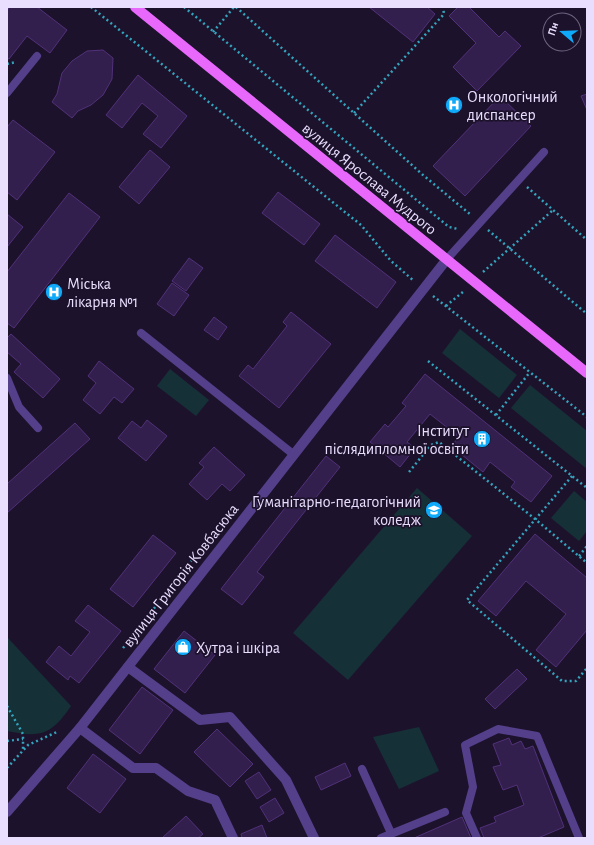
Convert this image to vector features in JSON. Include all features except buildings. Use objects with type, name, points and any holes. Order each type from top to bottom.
[{"type":"main road","name":"вулиця Ярослава Мудрого","points":[[135,7],[587,373]]},
{"type":"street","name":"вулиця Григорія Ковбасюка","points":[[7,812],[80,728],[447,259]]},
{"type":"street","points":[[128,667],[200,720],[230,717],[286,780],[314,838]]},
{"type":"street","points":[[80,728],[133,768],[156,768],[188,791],[215,800],[233,838]]},
{"type":"lane","points":[[7,93],[37,56]]},
{"type":"lane","points":[[447,259],[544,152]]},
{"type":"lane","points":[[141,333],[293,454]]},
{"type":"lane","points":[[7,378],[18,407],[38,428]]},
{"type":"lane","points":[[478,838],[466,813],[473,787],[465,745],[498,729],[537,736],[579,838]]},
{"type":"lane","points":[[362,769],[391,834]]},
{"type":"lane","points":[[381,838],[445,812]]},
{"type":"path","points":[[91,7],[361,225],[391,261],[413,280],[587,417]]},
{"type":"path","points":[[184,7],[449,227],[460,230],[480,223]]},
{"type":"path","points":[[213,32],[235,7],[423,175],[587,314]]},
{"type":"path","points":[[354,113],[444,14],[443,7]]},
{"type":"path","points":[[519,180],[587,240]]},
{"type":"path","points":[[509,248],[553,210]]},
{"type":"path","points":[[409,286],[413,280]]},
{"type":"path","points":[[428,361],[587,488]]},
{"type":"path","points":[[496,415],[530,372]]},
{"type":"path","points":[[409,472],[431,445],[439,442],[535,518],[587,563]]},
{"type":"path","points":[[572,476],[467,600],[562,681],[576,681],[587,668]]},
{"type":"path","points":[[120,652],[234,506]]},
{"type":"path","points":[[579,556],[587,546]]},
{"type":"path","points":[[7,706],[23,734],[23,751]]},
{"type":"path","points":[[7,768],[36,740],[57,732],[62,727]]},
{"type":"path","points":[[7,741],[23,739]]},
{"type":"green space","points":[[460,329],[517,375],[499,398],[442,353]]},
{"type":"green space","points":[[170,369],[209,400],[196,416],[157,386]]},
{"type":"green space","points":[[530,385],[587,431],[587,469],[511,408]]},
{"type":"green space","points":[[417,488],[472,536],[348,680],[293,633]]},
{"type":"green space","points":[[574,491],[587,502],[587,531],[579,541],[551,518]]},
{"type":"green space","points":[[7,637],[71,706],[57,723],[44,732],[29,734],[7,731]]},
{"type":"green space","points":[[419,727],[439,771],[399,789],[373,737]]},
{"type":"place","name":"Онкологічний диспансер","points":[[454,105]]},
{"type":"place","name":"Міська лікарня №1","points":[[54,292]]},
{"type":"place","name":"Інститут післядипломної освіти","points":[[482,439]]},
{"type":"place","name":"Гуманітарно-педагогічний коледж","points":[[434,510]]},
{"type":"place","name":"Хутра і шкіра","points":[[183,647]]}]
